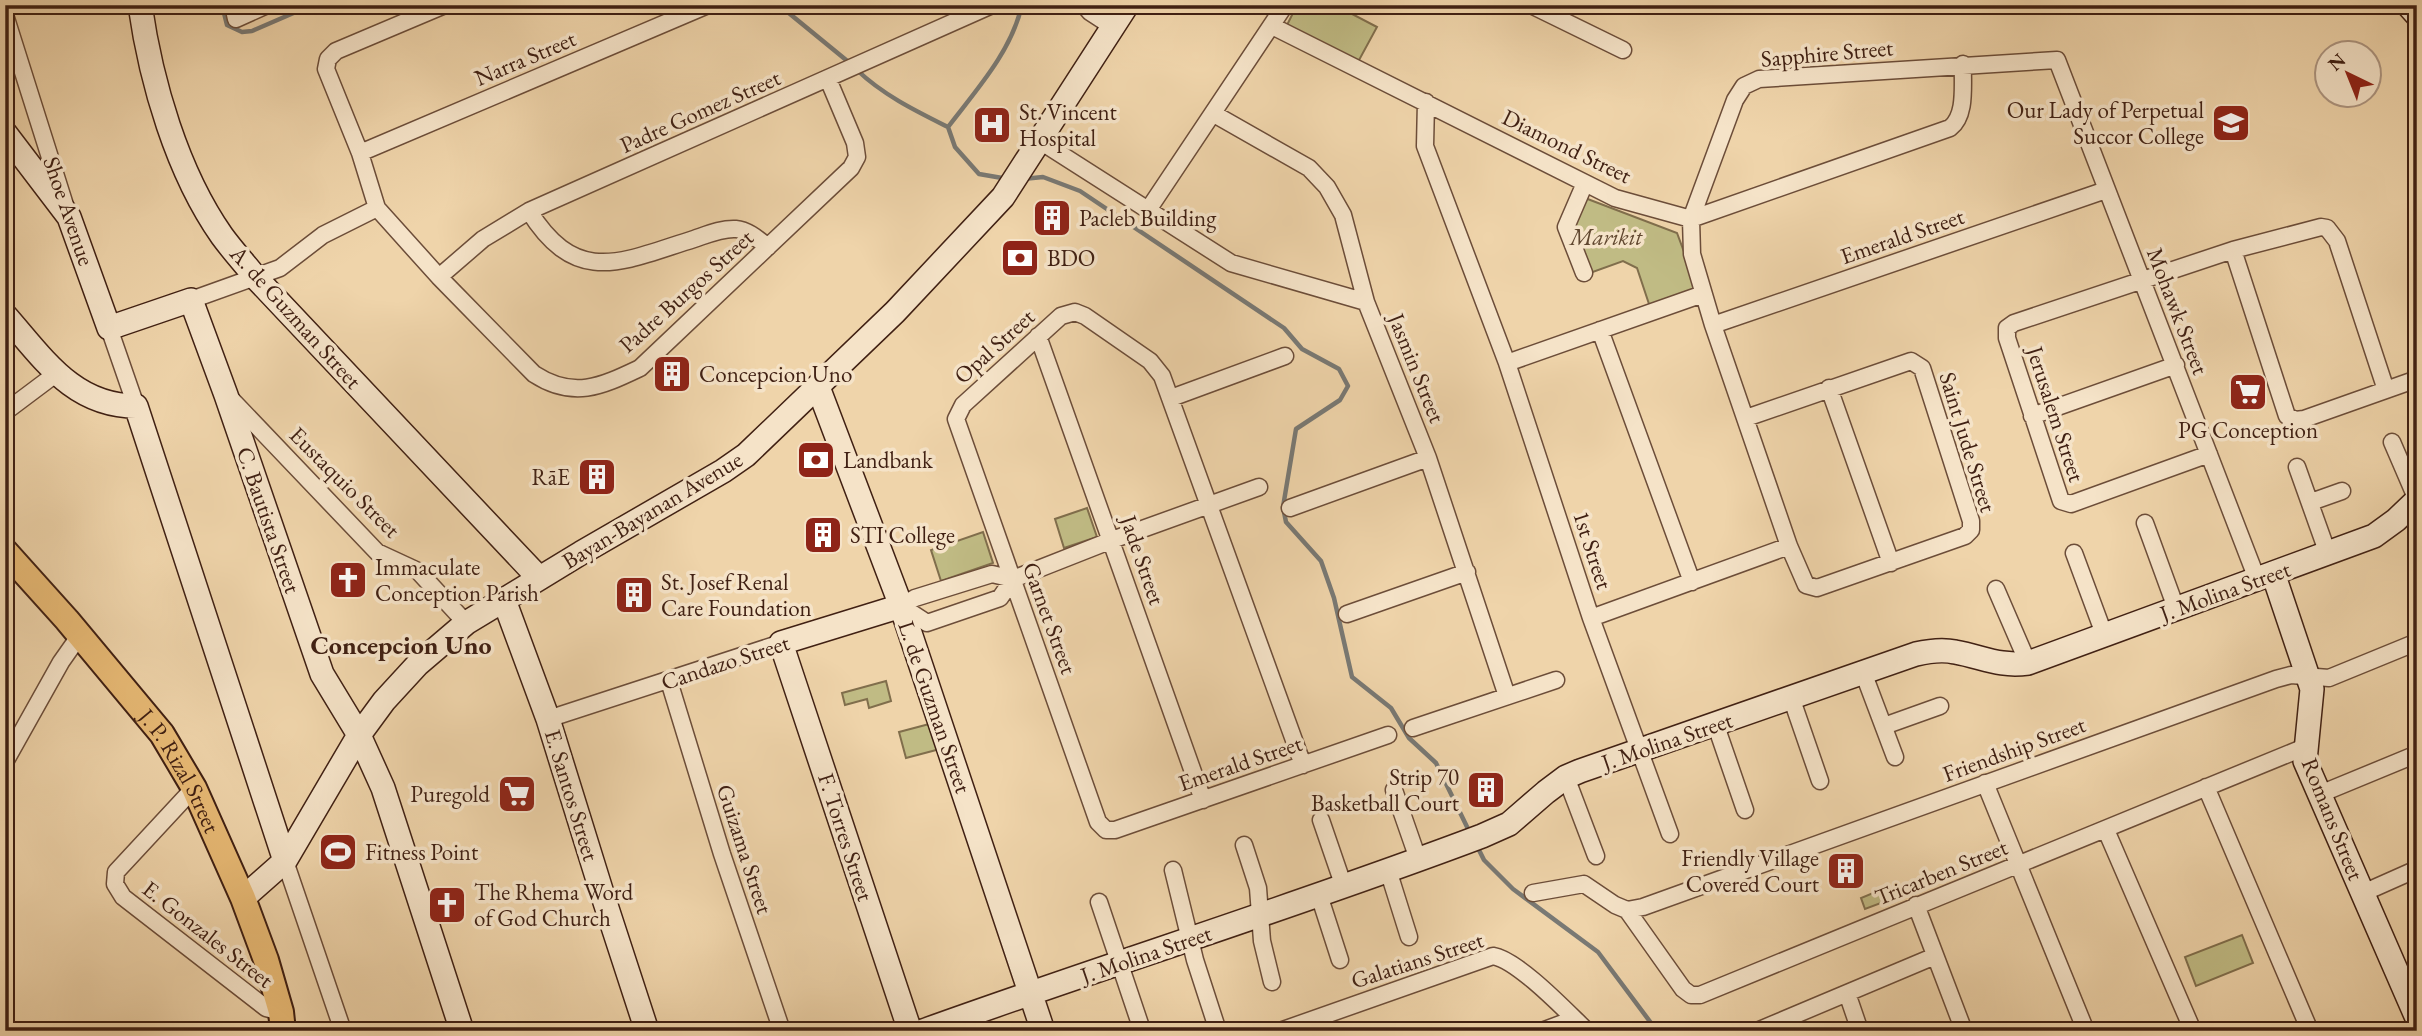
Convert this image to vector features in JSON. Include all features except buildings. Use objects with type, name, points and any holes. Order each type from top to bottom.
[{"type":"main road","name":"J. P. Rizal Street","points":[[5,551],[80,635],[162,734],[194,788],[243,898],[266,960],[282,1021]]},
{"type":"street","name":"A. de Guzman Street","points":[[139,5],[149,62],[168,124],[195,188],[222,235],[256,278],[539,578]]},
{"type":"street","points":[[233,5],[236,19],[267,5]]},
{"type":"street","points":[[109,328],[280,268],[323,235],[377,208],[360,153],[326,69],[328,60],[336,51],[445,5]]},
{"type":"street","name":"Narra Street","points":[[360,153],[708,5]]},
{"type":"street","name":"Padre Gomez Street","points":[[439,277],[483,239],[529,211],[992,5]]},
{"type":"street","points":[[1084,5],[1113,27]]},
{"type":"street","name":"Bayan-Bayanan Avenue","points":[[243,898],[285,861],[359,735],[384,701],[418,664],[466,623],[746,455],[939,267],[1003,197],[1127,5]]},
{"type":"street","points":[[1148,210],[1286,5]]},
{"type":"street","points":[[1531,5],[1623,50]]},
{"type":"street","points":[[2407,5],[2417,15]]},
{"type":"street","name":"Shoe Avenue","points":[[5,15],[69,217],[136,406]]},
{"type":"street","name":"Diamond Street","points":[[1272,26],[1615,198],[1690,219]]},
{"type":"street","name":"Sapphire Street","points":[[1746,418],[1703,294],[1692,254],[1690,219],[1735,100],[1744,86],[1759,79],[2057,60]]},
{"type":"street","name":"Mohawk Street","points":[[2057,60],[2209,454],[2265,576]]},
{"type":"street","points":[[1690,219],[1950,128],[1958,122],[1961,113],[1963,64]]},
{"type":"street","name":"Padre Burgos Street","points":[[377,208],[439,277],[534,374],[548,383],[576,389],[603,386],[640,368],[851,168],[857,156],[855,143],[828,79]]},
{"type":"street","name":"1st Street","points":[[1426,102],[1425,146],[1507,363],[1591,618],[1670,834]]},
{"type":"street","name":"Jasmin Street","points":[[1214,114],[1309,168],[1327,187],[1343,215],[1366,302],[1428,458],[1507,696]]},
{"type":"street","points":[[5,133],[69,217]]},
{"type":"street","points":[[1040,141],[1231,263],[1366,302]]},
{"type":"street","points":[[1584,273],[1566,227],[1585,183]]},
{"type":"street","name":"Emerald Street","points":[[1713,325],[2106,190]]},
{"type":"street","points":[[529,211],[551,242],[569,256],[595,263],[623,261],[715,232],[736,229],[755,236],[768,247]]},
{"type":"street","points":[[2142,279],[2316,227],[2327,228],[2337,241],[2386,390]]},
{"type":"street","points":[[2233,250],[2287,416],[2295,420],[2304,419],[2417,379]]},
{"type":"street","name":"Jerusalem Street","points":[[2142,279],[2014,323],[2007,328],[2007,338],[2058,496],[2071,504],[2209,454]]},
{"type":"street","points":[[1507,363],[1703,294]]},
{"type":"street","name":"C. Bautista Street","points":[[191,300],[322,674],[359,735],[383,788],[462,1031]]},
{"type":"street","name":"Opal Street","points":[[956,419],[963,405],[1061,316],[1075,312],[1085,316],[1150,360],[1163,376],[1303,765]]},
{"type":"street","points":[[5,315],[57,373],[84,395],[105,403],[136,406],[343,1031]]},
{"type":"street","points":[[1600,330],[1692,582]]},
{"type":"street","name":"Jade Street","points":[[1038,336],[1203,800]]},
{"type":"street","points":[[1171,398],[1285,356]]},
{"type":"street","name":"Saint Jude Street","points":[[1911,361],[1922,368],[1971,521],[1971,530],[1965,536],[1817,588],[1804,582],[1789,546],[1746,418],[1829,388],[1911,361]]},
{"type":"street","points":[[2032,416],[2176,365]]},
{"type":"street","points":[[5,412],[57,373]]},
{"type":"street","name":"L. de Guzman Street","points":[[818,387],[901,606],[1043,1031]]},
{"type":"street","points":[[1829,388],[1891,563]]},
{"type":"street","name":"Eustaquio Street","points":[[226,395],[377,552],[418,571],[466,623]]},
{"type":"street","name":"Garnet Street","points":[[956,419],[1098,822],[1106,830]]},
{"type":"street","points":[[2392,442],[2417,500]]},
{"type":"street","points":[[1290,509],[1428,458]]},
{"type":"street","points":[[2297,467],[2328,554]]},
{"type":"street","points":[[1013,579],[992,573],[915,598],[901,606],[927,623],[1000,598],[1013,579],[1259,487]]},
{"type":"street","points":[[2311,502],[2342,491]]},
{"type":"street","name":"J. Molina Street","points":[[923,1031],[1344,887],[1470,841],[1509,824],[1566,777],[1715,723],[1935,649],[2012,666],[2028,663],[2374,536],[2417,500]]},
{"type":"street","points":[[2145,523],[2176,608]]},
{"type":"street","points":[[1591,618],[1789,546]]},
{"type":"street","points":[[2074,553],[2104,634]]},
{"type":"street","points":[[1348,614],[1466,572]]},
{"type":"street","name":"Romans Street","points":[[2265,576],[2312,689],[2305,761],[2417,1017]]},
{"type":"street","points":[[1996,589],[2028,663]]},
{"type":"street","name":"E. Santos Street","points":[[504,600],[548,719],[647,1031]]},
{"type":"street","name":"Candazo Street","points":[[548,719],[901,606]]},
{"type":"street","points":[[5,762],[61,662],[80,635]]},
{"type":"street","name":"Friendship Street","points":[[1627,910],[1643,907],[2276,679],[2291,675],[2329,678],[2417,642]]},
{"type":"street","name":"F. Torres Street","points":[[781,643],[910,1031]]},
{"type":"street","points":[[1863,672],[1895,757]]},
{"type":"street","points":[[1413,728],[1556,680]]},
{"type":"street","name":"Guizama Street","points":[[669,681],[722,854],[782,1031]]},
{"type":"street","points":[[1791,697],[1820,781]]},
{"type":"street","points":[[1884,726],[1940,706]]},
{"type":"street","points":[[1715,723],[1745,810]]},
{"type":"street","name":"Emerald Street","points":[[1106,830],[1115,830],[1388,735]]},
{"type":"street","name":"Tricarben Street","points":[[1627,910],[1683,989],[1690,995],[1700,995],[2305,747]]},
{"type":"street","points":[[2320,794],[2417,754]]},
{"type":"street","points":[[1566,777],[1596,856]]},
{"type":"street","points":[[1985,783],[2086,1031]]},
{"type":"street","points":[[2206,786],[2310,1031]]},
{"type":"street","name":"E. Gonzales Street","points":[[194,788],[116,872],[115,884],[123,897],[282,1021]]},
{"type":"street","points":[[1394,790],[1418,859]]},
{"type":"street","points":[[1321,820],[1344,887]]},
{"type":"street","points":[[2106,830],[2193,1031]]},
{"type":"street","points":[[1244,845],[1258,888],[1262,941],[1272,982]]},
{"type":"street","points":[[1173,870],[1218,1031]]},
{"type":"street","points":[[1388,870],[1409,937]]},
{"type":"street","points":[[2363,893],[2417,870]]},
{"type":"street","points":[[1533,893],[1584,884],[1627,910]]},
{"type":"street","points":[[1319,895],[1340,960]]},
{"type":"street","points":[[1099,902],[1141,1027]]},
{"type":"street","points":[[1916,905],[1964,1031]]},
{"type":"street","name":"Galatians Street","points":[[1280,1031],[1493,956],[1503,957],[1587,1031]]},
{"type":"street","points":[[1758,1031],[1935,956]]},
{"type":"street","points":[[1847,993],[1860,1031]]},
{"type":"street","points":[[1542,1031],[1574,1019]]},
{"type":"green space","points":[[1297,5],[1335,5],[1377,27],[1358,62],[1287,25]]},
{"type":"green space","name":"Marikit","points":[[1585,198],[1677,233],[1699,292],[1651,310],[1637,268],[1623,261],[1590,273],[1573,226]]},
{"type":"green space","points":[[1087,508],[1097,537],[1064,548],[1055,519]]},
{"type":"green space","points":[[983,532],[993,563],[941,581],[931,550]]},
{"type":"green space","points":[[886,681],[891,701],[869,708],[867,699],[845,705],[842,693]]},
{"type":"green space","points":[[933,723],[940,749],[906,758],[899,732]]},
{"type":"green space","points":[[1885,888],[1889,900],[1865,909],[1861,898]]},
{"type":"green space","points":[[2242,935],[2253,963],[2196,986],[2185,957]]},
{"type":"waterway","points":[[222,5],[227,25],[242,32],[252,31],[312,5]]},
{"type":"waterway","points":[[779,5],[851,64]]},
{"type":"waterway","points":[[1008,179],[979,174],[955,147],[948,127],[1001,54],[1010,39],[1022,5]]},
{"type":"waterway","points":[[857,70],[889,95],[948,127]]},
{"type":"waterway","points":[[1023,179],[1043,177],[1080,191],[1284,328],[1302,349],[1339,369],[1348,386],[1340,400],[1296,429],[1283,507],[1286,522],[1321,561],[1334,598],[1352,677],[1391,708],[1409,738],[1436,763],[1470,833]]},
{"type":"waterway","points":[[1476,844],[1484,860],[1513,889],[1598,952],[1657,1031]]},
{"type":"place","name":"Our Lady of Perpetual Succor College","points":[[2231,123]]},
{"type":"place","name":"St. Vincent Hospital","points":[[992,125]]},
{"type":"place","name":"Pacleb Building","points":[[1052,218]]},
{"type":"place","name":"BDO","points":[[1020,258]]},
{"type":"place","name":"Concepcion Uno","points":[[672,374]]},
{"type":"place","name":"PG Conception","points":[[2248,392]]},
{"type":"place","name":"Landbank","points":[[816,460]]},
{"type":"place","name":"RāE","points":[[597,477]]},
{"type":"place","name":"STI College","points":[[823,535]]},
{"type":"place","name":"Immaculate Conception Parish","points":[[348,580]]},
{"type":"place","name":"St. Josef Renal Care Foundation","points":[[634,595]]},
{"type":"place","name":"Strip 70 Basketball Court","points":[[1486,790]]},
{"type":"place","name":"Puregold","points":[[517,794]]},
{"type":"place","name":"Fitness Point","points":[[338,852]]},
{"type":"place","name":"Friendly Village Covered Court","points":[[1846,871]]},
{"type":"place","name":"The Rhema Word of God Church","points":[[447,905]]},
{"type":"district","name":"Concepcion Uno","points":[[401,645]]}]
